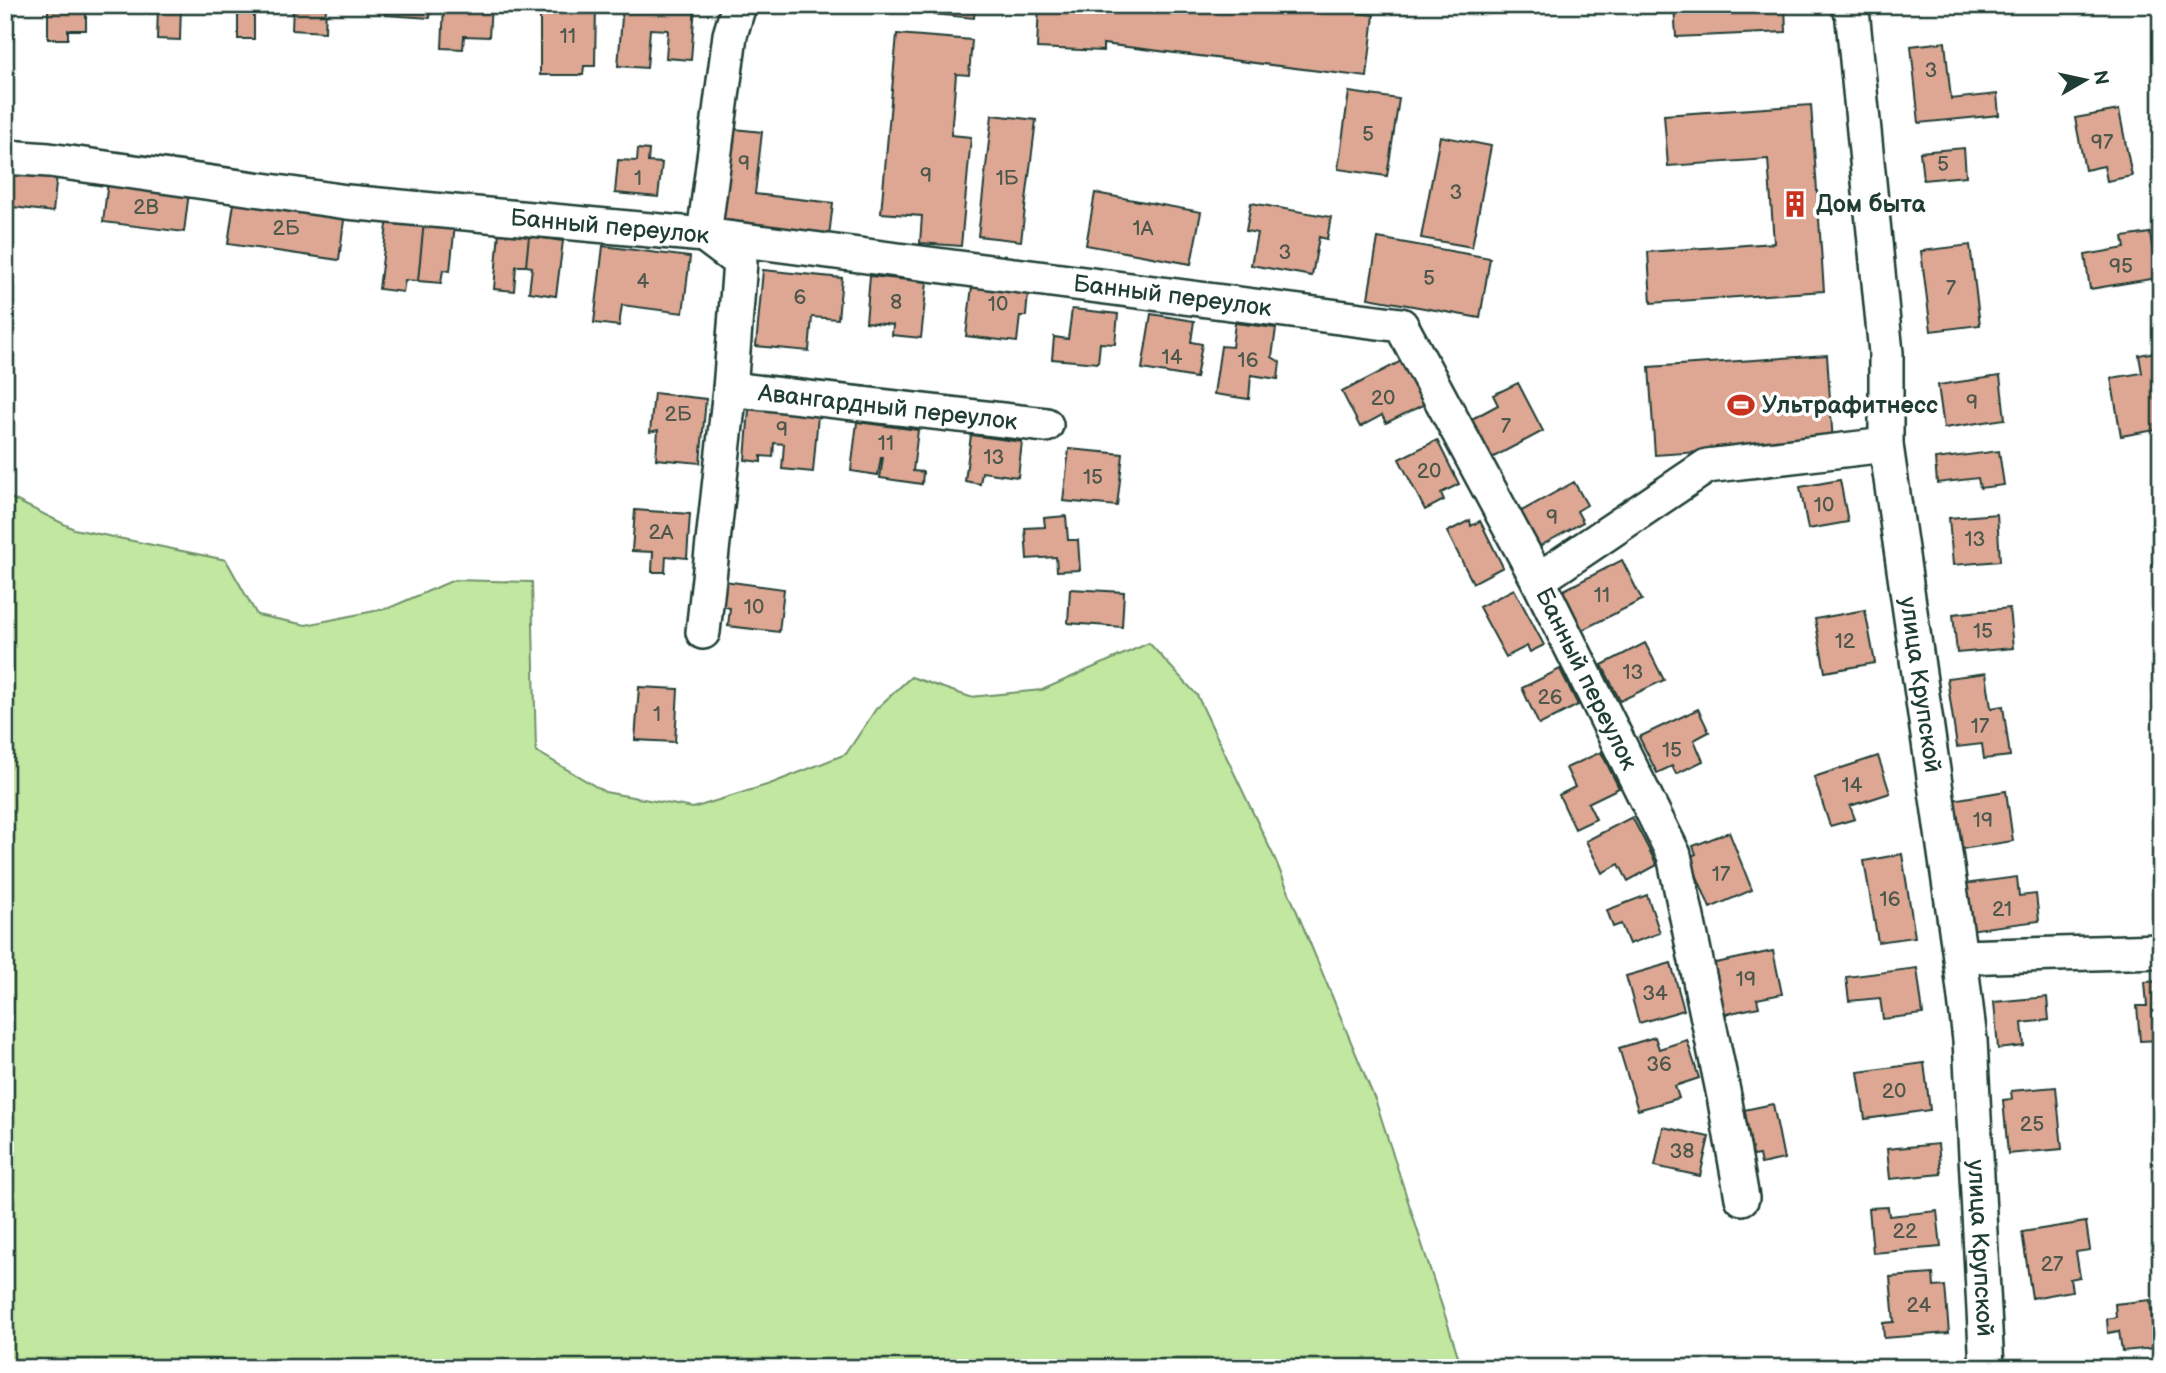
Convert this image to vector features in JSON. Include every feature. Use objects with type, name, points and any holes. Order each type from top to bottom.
[{"type":"street","points":[[703,632],[730,389],[740,262],[704,235],[730,35],[739,5]]},
{"type":"street","name":"улица Крупской","points":[[1847,5],[1852,10],[1886,354],[1886,445],[1970,1040],[1987,1368]]},
{"type":"street","name":"Банный переулок","points":[[5,157],[49,160],[347,202],[704,235],[1401,325],[1538,580],[1674,855],[1724,1096],[1742,1198]]},
{"type":"street","name":"Авангардный переулок","points":[[730,389],[1046,425]]},
{"type":"street","points":[[1538,580],[1707,466],[1886,445]]},
{"type":"street","points":[[1960,957],[2161,951]]},
{"type":"green space","points":[[5,495],[74,529],[226,560],[257,615],[306,625],[389,608],[454,580],[532,582],[536,751],[605,792],[693,808],[770,784],[846,754],[876,709],[911,677],[970,697],[1042,690],[1149,643],[1197,695],[1275,859],[1376,1102],[1462,1368],[5,1368]]},
{"type":"building","points":[[5,5],[15,5],[15,17],[5,17]]},
{"type":"building","points":[[48,5],[86,5],[86,30],[68,30],[68,39],[48,39]]},
{"type":"building","points":[[139,5],[181,5],[180,40],[157,39],[158,7]]},
{"type":"building","points":[[222,5],[254,5],[254,39],[238,39],[238,12],[222,12]]},
{"type":"building","points":[[293,5],[326,5],[325,32],[292,30]]},
{"type":"building","points":[[386,5],[431,5],[430,18],[385,15]]},
{"type":"building","points":[[444,5],[491,5],[489,37],[464,36],[463,49],[442,48]]},
{"type":"building","points":[[540,5],[596,5],[595,66],[584,66],[583,75],[540,75]]},
{"type":"building","points":[[623,5],[695,5],[691,60],[666,58],[668,30],[650,29],[647,68],[618,66]]},
{"type":"building","points":[[838,5],[975,5],[974,18]]},
{"type":"building","points":[[1039,5],[1294,5],[1374,15],[1367,77],[1103,44],[1103,51],[1037,48]]},
{"type":"building","points":[[1674,5],[1785,5],[1786,32],[1676,37]]},
{"type":"building","points":[[897,34],[972,40],[969,75],[956,74],[951,135],[971,137],[961,246],[920,243],[922,216],[881,213]]},
{"type":"building","points":[[1945,42],[1951,99],[1997,94],[1999,115],[1919,123],[1911,46]]},
{"type":"building","points":[[1349,92],[1399,99],[1387,176],[1338,169]]},
{"type":"building","name":"Дом быта","points":[[1811,105],[1824,291],[1651,303],[1648,252],[1774,243],[1768,159],[1668,166],[1664,115]]},
{"type":"building","points":[[2119,110],[2132,176],[2107,181],[2104,166],[2085,170],[2075,118]]},
{"type":"building","points":[[992,115],[1036,120],[1021,241],[978,236]]},
{"type":"building","points":[[734,129],[762,132],[755,194],[833,203],[829,236],[723,224]]},
{"type":"building","points":[[1440,136],[1491,146],[1472,247],[1421,238]]},
{"type":"building","points":[[1964,148],[1966,176],[1923,180],[1920,152]]},
{"type":"building","points":[[638,149],[649,150],[648,162],[662,163],[658,197],[615,193],[618,160],[637,161]]},
{"type":"building","points":[[5,168],[57,174],[53,212],[5,206]]},
{"type":"building","points":[[108,181],[189,192],[184,232],[103,222]]},
{"type":"building","points":[[1095,193],[1201,212],[1191,264],[1086,245]]},
{"type":"building","points":[[235,196],[345,212],[339,260],[228,244]]},
{"type":"building","points":[[1251,203],[1331,217],[1327,239],[1319,237],[1312,276],[1251,265],[1257,233],[1246,231]]},
{"type":"building","points":[[388,217],[424,221],[418,281],[405,280],[403,292],[379,289]]},
{"type":"building","points":[[424,221],[455,224],[450,271],[443,270],[441,283],[418,281]]},
{"type":"building","points":[[499,232],[529,236],[526,266],[516,266],[514,291],[494,289]]},
{"type":"building","points":[[2150,233],[2157,278],[2090,289],[2085,255],[2125,248],[2123,237]]},
{"type":"building","points":[[529,236],[563,241],[556,296],[529,292],[532,267],[526,266]]},
{"type":"building","points":[[1378,238],[1490,258],[1480,318],[1368,298]]},
{"type":"building","points":[[1970,245],[1980,325],[1931,331],[1921,251]]},
{"type":"building","points":[[603,246],[690,257],[683,313],[622,305],[619,326],[594,323]]},
{"type":"building","points":[[763,270],[842,278],[838,319],[812,317],[809,351],[756,346]]},
{"type":"building","points":[[870,276],[927,282],[921,338],[892,335],[893,325],[866,322]]},
{"type":"building","points":[[972,286],[1028,293],[1026,316],[1020,316],[1017,342],[966,336]]},
{"type":"building","points":[[1072,309],[1118,314],[1115,344],[1100,343],[1098,363],[1052,359],[1054,337],[1068,339]]},
{"type":"building","points":[[1151,314],[1194,321],[1191,342],[1202,344],[1196,378],[1142,369]]},
{"type":"building","points":[[1235,323],[1276,328],[1272,357],[1280,362],[1278,379],[1251,375],[1249,399],[1214,394],[1221,346],[1232,347]]},
{"type":"building","points":[[2161,351],[2161,429],[2121,436],[2111,378],[2142,373],[2139,355]]},
{"type":"building","name":"Ультрафитнесс","points":[[1827,355],[1833,443],[1655,455],[1649,367]]},
{"type":"building","points":[[1403,360],[1425,404],[1386,423],[1382,415],[1360,427],[1342,392]]},
{"type":"building","points":[[2000,376],[2005,419],[1944,428],[1938,385]]},
{"type":"building","points":[[1518,383],[1543,431],[1490,459],[1470,420],[1498,405],[1493,395]]},
{"type":"building","points":[[654,393],[706,399],[700,463],[656,459],[658,430],[650,432]]},
{"type":"building","points":[[749,409],[818,415],[813,472],[782,469],[784,444],[774,443],[773,457],[761,456],[761,462],[745,460]]},
{"type":"building","points":[[857,422],[918,430],[913,471],[923,472],[922,484],[880,478],[883,457],[878,475],[851,471]]},
{"type":"building","points":[[971,435],[1022,442],[1018,477],[982,472],[980,484],[965,481]]},
{"type":"building","points":[[1437,440],[1459,484],[1441,493],[1444,500],[1425,510],[1399,459]]},
{"type":"building","points":[[1069,449],[1123,454],[1117,506],[1063,501]]},
{"type":"building","points":[[1999,451],[2004,485],[1980,488],[1978,478],[1937,483],[1935,459]]},
{"type":"building","points":[[1840,480],[1848,522],[1808,529],[1800,487]]},
{"type":"building","points":[[1574,482],[1587,505],[1577,511],[1583,522],[1540,546],[1520,512]]},
{"type":"building","points":[[635,510],[690,514],[687,558],[666,556],[665,572],[652,572],[653,552],[632,551]]},
{"type":"building","points":[[1997,514],[2000,561],[1953,565],[1949,518]]},
{"type":"building","points":[[1066,516],[1068,540],[1078,540],[1080,570],[1057,571],[1056,557],[1027,559],[1025,528],[1045,527],[1044,518]]},
{"type":"building","points":[[1470,520],[1471,526],[1480,521],[1503,567],[1473,583],[1447,532]]},
{"type":"building","points":[[1622,560],[1642,600],[1582,630],[1562,591]]},
{"type":"building","points":[[724,581],[784,589],[779,632],[728,626],[730,608],[721,606]]},
{"type":"building","points":[[1070,589],[1124,592],[1122,627],[1068,623]]},
{"type":"building","points":[[1514,589],[1544,645],[1530,652],[1527,646],[1506,657],[1479,607]]},
{"type":"building","points":[[2009,608],[2013,648],[1957,653],[1953,614]]},
{"type":"building","points":[[1865,610],[1875,663],[1825,672],[1815,619]]},
{"type":"building","points":[[1645,643],[1664,680],[1620,701],[1602,665]]},
{"type":"building","points":[[1560,669],[1578,705],[1539,725],[1522,688]]},
{"type":"building","points":[[1986,673],[1991,708],[2003,706],[2010,756],[1984,759],[1982,744],[1957,747],[1947,678]]},
{"type":"building","points":[[639,687],[678,689],[675,742],[635,740]]},
{"type":"building","points":[[1698,709],[1709,732],[1694,740],[1703,761],[1676,774],[1672,766],[1657,773],[1639,737]]},
{"type":"building","points":[[1601,752],[1619,788],[1588,803],[1596,819],[1575,829],[1559,795],[1575,787],[1566,768]]},
{"type":"building","points":[[1878,756],[1890,793],[1850,806],[1855,819],[1830,826],[1814,777]]},
{"type":"building","points":[[2155,758],[2161,758],[2161,789],[2158,789]]},
{"type":"building","points":[[2006,791],[2013,841],[1961,849],[1952,800]]},
{"type":"building","points":[[1632,817],[1657,865],[1628,881],[1619,864],[1602,873],[1586,841]]},
{"type":"building","points":[[1729,832],[1752,890],[1710,908],[1689,857],[1696,854],[1693,846]]},
{"type":"building","points":[[1902,854],[1915,937],[1878,942],[1864,861]]},
{"type":"building","points":[[2017,877],[2019,896],[2036,894],[2039,921],[1969,930],[1963,884]]},
{"type":"building","points":[[1647,895],[1660,933],[1629,944],[1621,924],[1613,927],[1607,910]]},
{"type":"building","points":[[1773,951],[1782,994],[1757,999],[1759,1007],[1721,1015],[1711,964]]},
{"type":"building","points":[[1671,963],[1684,1010],[1639,1023],[1626,976]]},
{"type":"building","points":[[1917,968],[1923,1014],[1883,1019],[1880,998],[1849,1001],[1846,977]]},
{"type":"building","points":[[2161,981],[2161,1040],[2140,1041],[2137,1006],[2147,1006],[2145,982]]},
{"type":"building","points":[[2047,997],[2049,1020],[2022,1023],[2024,1046],[1998,1049],[1994,1002]]},
{"type":"building","points":[[1655,1037],[1659,1049],[1687,1040],[1699,1078],[1675,1086],[1679,1098],[1638,1110],[1619,1048]]},
{"type":"building","points":[[1924,1063],[1930,1110],[1865,1119],[1858,1072]]},
{"type":"building","points":[[2056,1087],[2062,1149],[2008,1154],[2003,1100],[2012,1099],[2011,1091]]},
{"type":"building","points":[[1773,1104],[1784,1159],[1761,1164],[1759,1155],[1753,1156],[1744,1110]]},
{"type":"building","points":[[1663,1127],[1709,1137],[1700,1176],[1655,1166]]},
{"type":"building","points":[[1938,1144],[1941,1174],[1890,1179],[1887,1149]]},
{"type":"building","points":[[1888,1207],[1889,1216],[1937,1211],[1941,1247],[1873,1253],[1869,1208]]},
{"type":"building","points":[[2086,1222],[2090,1250],[2076,1252],[2080,1277],[2070,1279],[2072,1291],[2032,1298],[2022,1232]]},
{"type":"building","points":[[1933,1274],[1934,1287],[1945,1286],[1949,1333],[1884,1338],[1883,1323],[1894,1322],[1890,1277]]},
{"type":"building","points":[[2150,1300],[2155,1348],[2122,1351],[2119,1331],[2108,1333],[2107,1319],[2116,1317],[2115,1304]]},
{"type":"place","name":"Дом быта","points":[[1795,204]]},
{"type":"place","name":"Ультрафитнесс","points":[[1741,405]]}]
